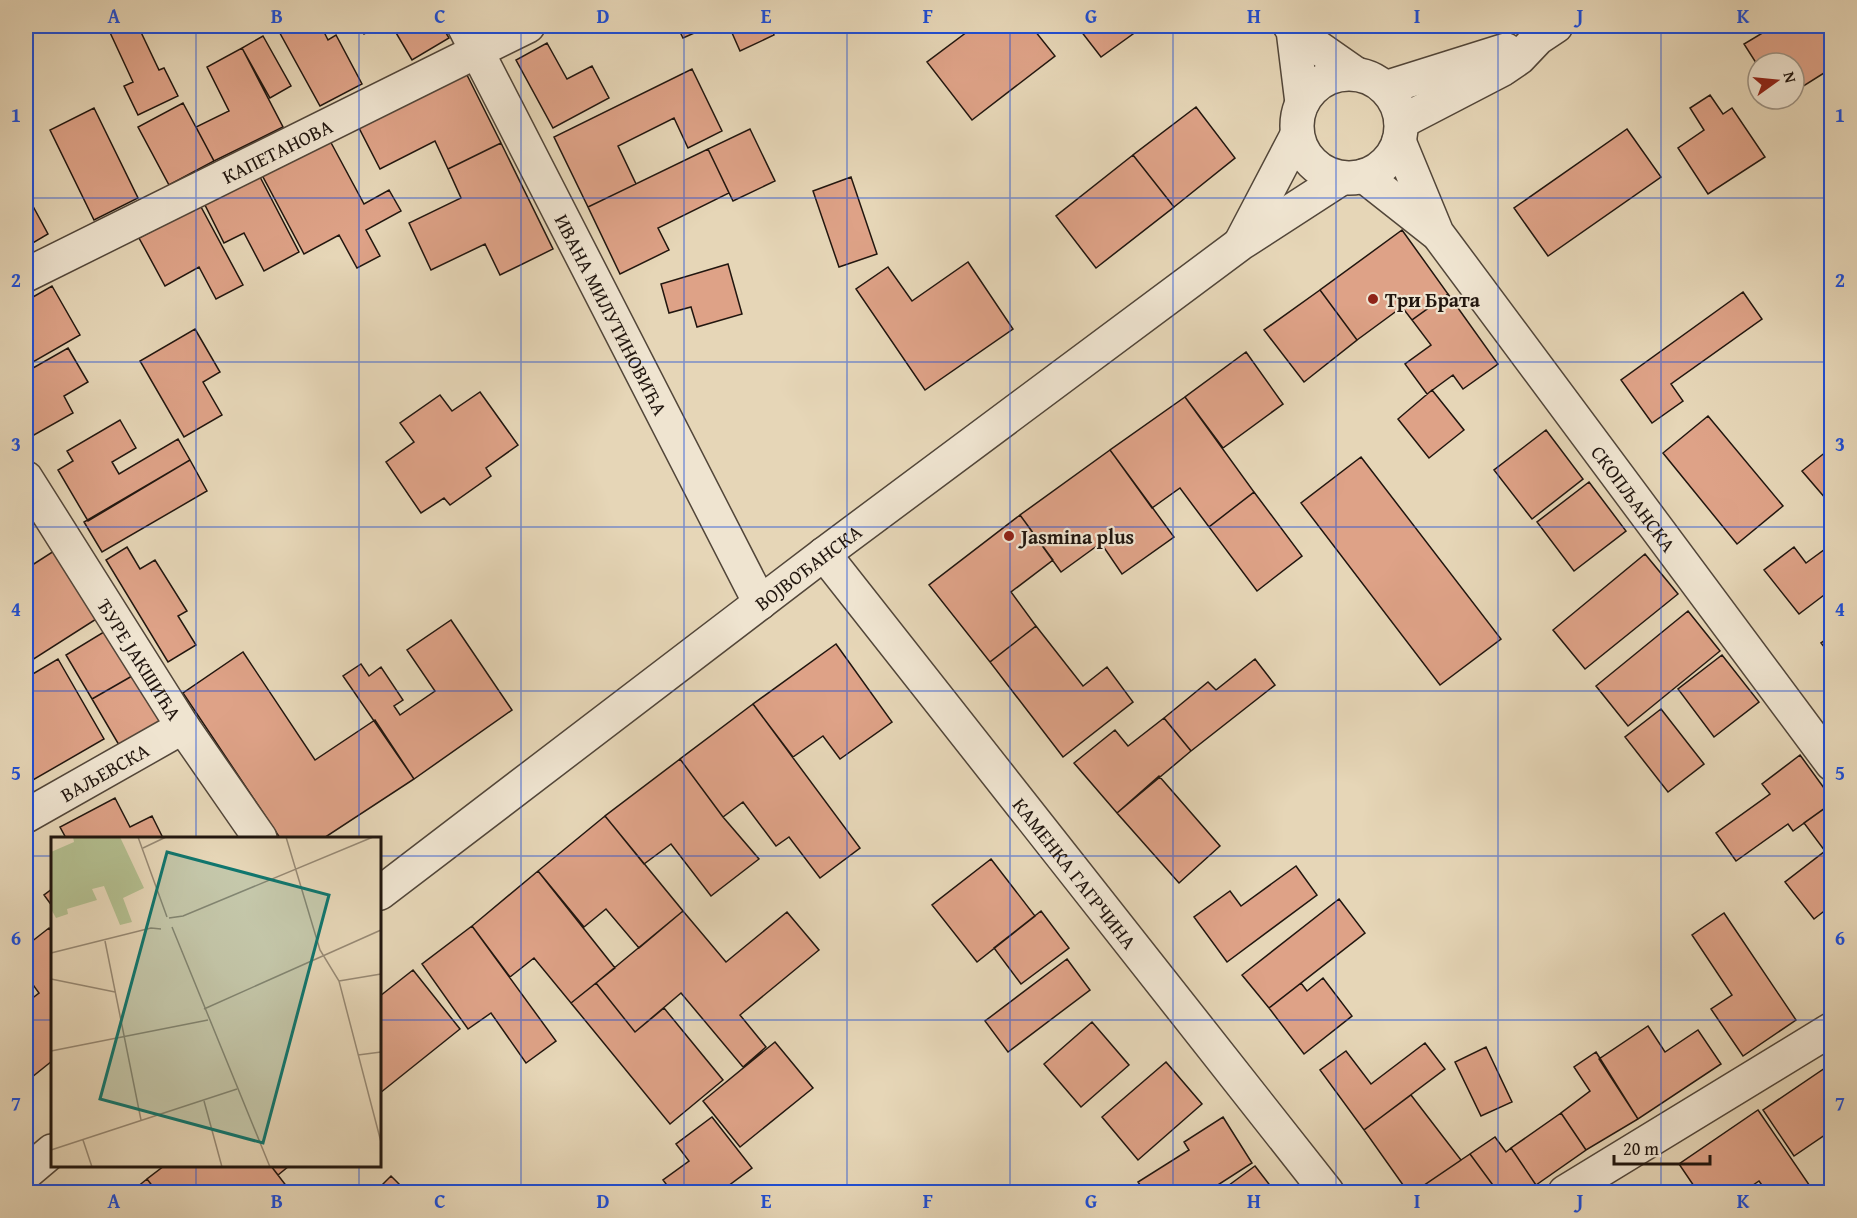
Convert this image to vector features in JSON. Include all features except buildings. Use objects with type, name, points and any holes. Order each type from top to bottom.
[{"type":"street","name":"КАПЕТАНОВА","points":[[26,275],[470,38],[528,26]]},
{"type":"street","points":[[1292,28],[1356,74],[1371,79],[1385,88],[1398,110],[1400,131],[1394,152],[1386,163],[1376,171],[1353,177],[1326,173],[1313,164],[1303,150],[1297,135],[1297,118],[1302,103],[1311,90],[1324,80],[1340,74],[1356,74]]},
{"type":"street","points":[[1292,28],[1302,103]]},
{"type":"street","points":[[1385,88],[1486,57],[1547,32]]},
{"type":"street","points":[[1400,131],[1520,58],[1547,32]]},
{"type":"street","name":"ИВАНА МИЛУТИНОВИЋА","points":[[470,38],[760,603]]},
{"type":"street","name":"СКОПЉАНСКА","points":[[1400,131],[1437,233],[1832,764]]},
{"type":"street","name":"ВОЈВОЂАНСКА","points":[[1240,244],[1297,135]]},
{"type":"street","name":"СКОПЉАНСКА","points":[[1353,177],[1437,233]]},
{"type":"street","name":"ВОЈВОЂАНСКА","points":[[381,892],[824,554],[1240,244],[1353,177]]},
{"type":"street","name":"ЂУРЕ ЈАКШИЋА","points":[[26,478],[183,727],[259,837]]},
{"type":"street","name":"КАМЕНКА ГАГРЧИНА","points":[[824,554],[1328,1192]]},
{"type":"street","name":"ВАЉЕВСКА","points":[[26,816],[183,727]]},
{"type":"street","points":[[1565,1192],[1832,1029]]},
{"type":"street","points":[[26,1173],[51,1152]]},
{"type":"place","name":"Три Брата","points":[[1373,299]]},
{"type":"place","name":"Jasmina plus","points":[[1009,536]]}]
